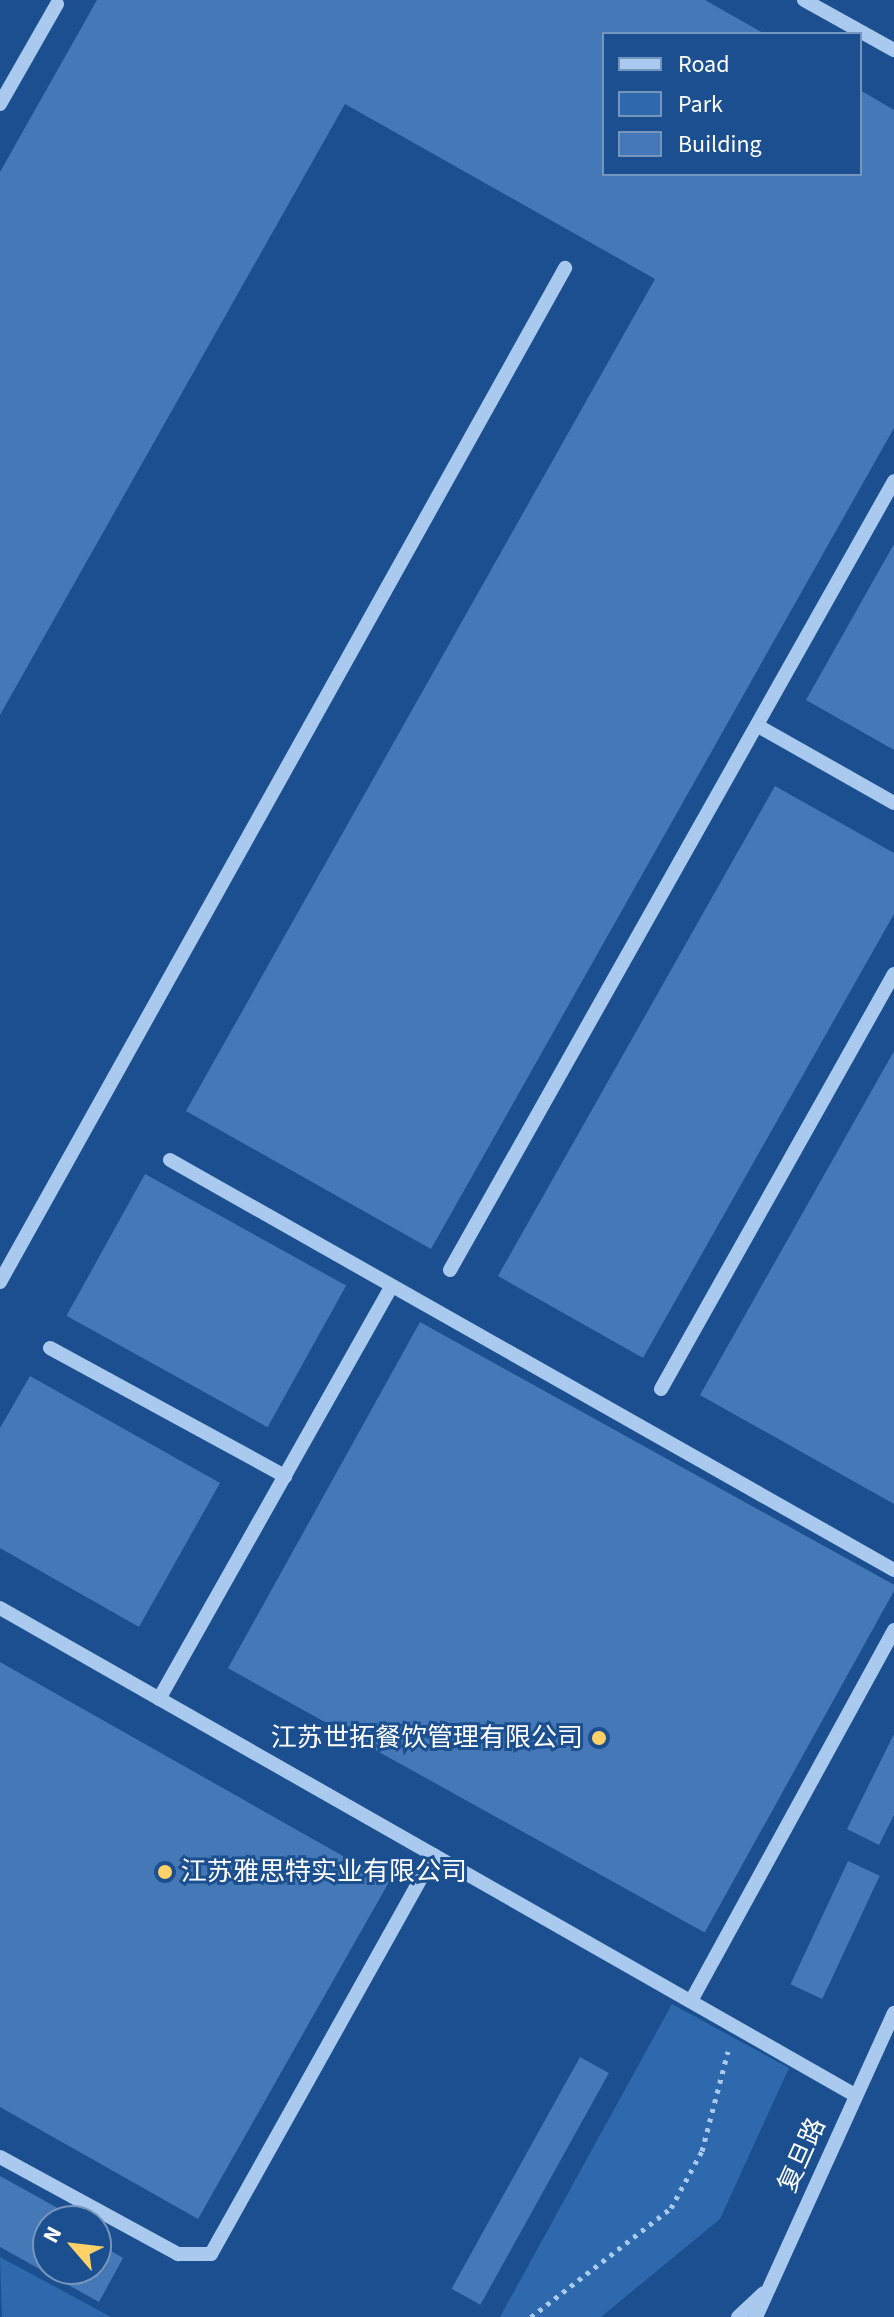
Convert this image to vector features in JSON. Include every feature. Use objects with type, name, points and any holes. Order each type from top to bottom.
[{"type":"street","points":[[804,0],[862,32]]},
{"type":"street","points":[[0,104],[57,4]]},
{"type":"street","points":[[862,32],[894,50]]},
{"type":"street","points":[[0,1282],[565,268]]},
{"type":"street","points":[[450,1270],[894,481]]},
{"type":"street","points":[[758,726],[894,803]]},
{"type":"street","points":[[661,1389],[894,974]]},
{"type":"street","points":[[170,1160],[894,1570]]},
{"type":"street","points":[[159,1699],[392,1286]]},
{"type":"street","points":[[50,1348],[285,1476]]},
{"type":"street","points":[[0,1608],[855,2095]]},
{"type":"street","points":[[691,2001],[894,1630]]},
{"type":"street","points":[[0,2157],[178,2254],[211,2254],[434,1855]]},
{"type":"street","name":"复旦路","points":[[756,2317],[894,2013]]},
{"type":"street","points":[[738,2317],[770,2287]]},
{"type":"path","points":[[531,2317],[671,2208],[702,2151],[718,2069],[740,2029]]},
{"type":"green space","points":[[672,2004],[789,2068],[720,2219],[601,2317],[500,2317]]},
{"type":"green space","points":[[0,2257],[32,2274],[32,2285],[52,2285],[111,2317],[2,2317]]},
{"type":"building","points":[[97,0],[705,0],[761,32],[602,32],[602,176],[862,176],[862,91],[894,110],[894,428],[431,1249],[186,1111],[655,279],[345,104],[0,715],[0,172]]},
{"type":"building","points":[[894,544],[894,750],[806,700]]},
{"type":"building","points":[[775,786],[894,853],[894,914],[643,1358],[498,1276]]},
{"type":"building","points":[[894,1051],[894,1504],[700,1395]]},
{"type":"building","points":[[145,1174],[346,1286],[268,1427],[66,1316]]},
{"type":"building","points":[[420,1322],[894,1585],[894,1591],[705,1933],[228,1668]]},
{"type":"building","points":[[30,1376],[220,1483],[139,1627],[0,1548],[0,1428]]},
{"type":"building","points":[[0,1662],[389,1882],[198,2219],[0,2107]]},
{"type":"building","points":[[894,1734],[894,1815],[879,1845],[847,1829]]},
{"type":"building","points":[[848,1861],[880,1876],[822,1999],[791,1984]]},
{"type":"building","points":[[580,2057],[609,2073],[480,2305],[452,2289]]},
{"type":"building","points":[[0,2176],[52,2205],[32,2205],[32,2265],[0,2247]]},
{"type":"building","points":[[112,2251],[123,2258],[112,2278]]},
{"type":"building","points":[[68,2285],[108,2285],[99,2302]]},
{"type":"place","name":"江苏世拓餐饮管理有限公司","points":[[599,1738]]},
{"type":"place","name":"江苏雅思特实业有限公司","points":[[165,1872]]}]
